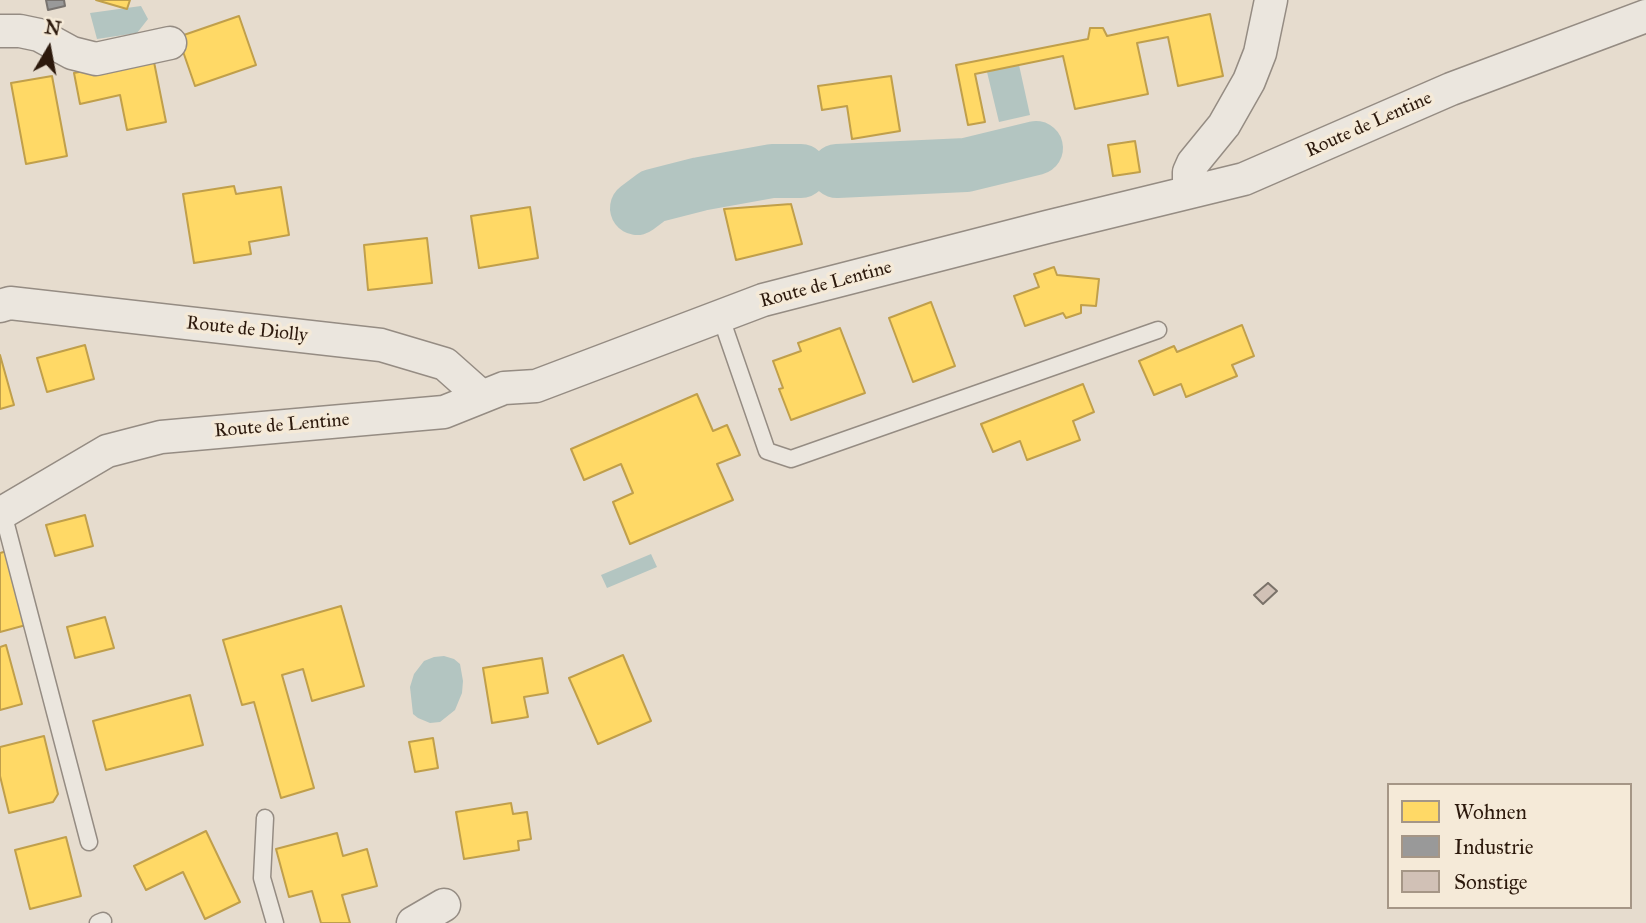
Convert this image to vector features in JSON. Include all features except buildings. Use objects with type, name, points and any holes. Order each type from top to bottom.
[{"type":"street","points":[[1189,191],[1189,172],[1193,163],[1224,125],[1249,81],[1260,53],[1271,0]]},
{"type":"street","name":"Route de Lentine","points":[[1,514],[107,451],[161,437],[444,412],[504,388],[536,386],[720,315],[775,297],[1244,179],[1451,89],[1646,16]]},
{"type":"street","points":[[0,31],[39,35],[72,53],[96,59],[170,43]]},
{"type":"street","name":"Route de Diolly","points":[[0,306],[10,303],[381,345],[445,364],[481,396]]},
{"type":"street","points":[[413,923],[444,905]]},
{"type":"lane","points":[[720,315],[767,451],[791,459],[1158,330]]},
{"type":"lane","name":"Route de Lentine","points":[[1,514],[89,842]]},
{"type":"lane","points":[[265,818],[262,878],[275,923]]},
{"type":"shaded area","points":[[141,6],[148,19],[137,33],[97,39],[90,13]]},
{"type":"shaded area","points":[[1019,65],[1030,115],[999,122],[987,72]]},
{"type":"shaded area","points":[[651,554],[657,567],[607,588],[601,575]]},
{"type":"shaded area","points":[[444,656],[460,664],[462,693],[455,710],[440,722],[430,723],[413,714],[410,687],[414,674],[424,661]]},
{"type":"waterway","points":[[837,171],[966,165],[1036,148]]},
{"type":"waterway","points":[[637,208],[653,196],[700,184],[772,171],[801,171]]}]
